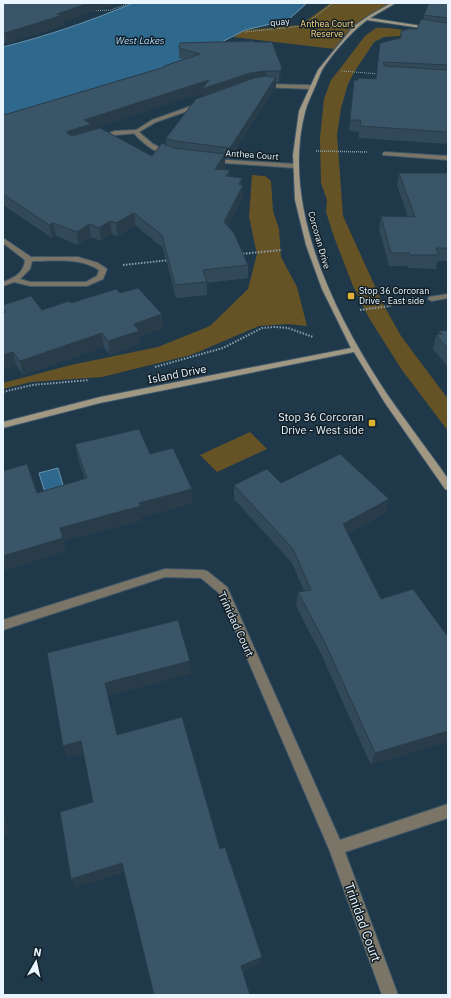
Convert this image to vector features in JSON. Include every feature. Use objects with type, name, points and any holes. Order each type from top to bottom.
[{"type":"street","name":"Corcoran Drive","points":[[394,3],[366,18],[351,30],[334,49],[321,67],[302,106],[296,134],[294,166],[299,206],[316,269],[356,349],[370,373],[448,486]]},
{"type":"street","points":[[366,18],[448,31]]},
{"type":"street","points":[[252,86],[271,84],[310,87]]},
{"type":"street","points":[[94,139],[115,134],[136,132],[154,122],[203,104]]},
{"type":"street","points":[[136,132],[147,143],[158,150],[174,156]]},
{"type":"street","points":[[385,154],[448,158]]},
{"type":"street","name":"Anthea Court","points":[[208,160],[242,164],[294,166]]},
{"type":"street","points":[[3,240],[29,259],[74,259],[97,263],[103,269],[100,277],[87,284],[30,284],[14,280]]},
{"type":"street","points":[[3,284],[14,280],[24,273],[29,266],[29,259]]},
{"type":"street","points":[[432,299],[448,296]]},
{"type":"street","name":"Island Drive","points":[[3,425],[100,400],[356,349]]},
{"type":"street","name":"Trinidad Court","points":[[3,624],[165,573],[203,574],[223,590],[336,848],[390,995]]},
{"type":"street","points":[[336,848],[448,811]]},
{"type":"path","points":[[87,10],[100,12],[108,10],[113,11],[130,3]]},
{"type":"path","name":"quay","points":[[245,32],[303,26],[333,3]]},
{"type":"path","points":[[303,26],[336,28]]},
{"type":"path","points":[[336,70],[385,75]]},
{"type":"path","points":[[316,151],[340,150],[385,154]]},
{"type":"path","points":[[237,254],[282,250]]},
{"type":"path","points":[[103,269],[130,264],[176,260]]},
{"type":"path","points":[[360,310],[390,306],[388,301],[432,299]]},
{"type":"path","points":[[148,368],[194,358],[233,343],[262,328],[281,327],[298,330],[313,337]]},
{"type":"path","points":[[3,392],[32,385],[95,380]]},
{"type":"green space","name":"Anthea Court Reserve","points":[[331,3],[394,3],[362,23],[334,49],[233,37],[245,30],[300,25]]},
{"type":"green space","points":[[376,28],[394,28],[448,41],[400,36],[384,37],[374,42],[348,84],[341,108],[337,135],[343,216],[383,304],[401,336],[448,399],[448,431],[402,370],[369,318],[353,286],[326,212],[327,200],[321,183],[320,138],[324,99],[331,80],[365,36]]},
{"type":"green space","points":[[252,175],[265,176],[271,181],[273,211],[279,229],[281,257],[297,287],[307,326],[288,324],[259,326],[191,355],[102,377],[31,382],[3,389],[3,383],[71,365],[158,347],[210,326],[248,289],[257,254],[249,217]]},
{"type":"green space","points":[[250,432],[267,449],[217,472],[200,455]]},
{"type":"water","name":"West Lakes","points":[[133,3],[307,3],[288,20],[245,30],[160,74],[3,119],[3,47],[69,28]]},
{"type":"water","points":[[58,468],[65,492],[46,496],[39,473]]},
{"type":"building","points":[[3,3],[89,3],[57,14],[63,15],[5,33],[3,32]]},
{"type":"building","points":[[429,3],[448,3],[448,18],[424,15]]},
{"type":"building","points":[[421,19],[448,23],[448,65],[383,63],[385,66],[448,70],[448,132],[360,126],[361,120],[350,120],[354,80],[358,80],[358,78],[376,79],[380,43],[401,38],[401,31],[417,29]]},
{"type":"building","points":[[272,42],[282,68],[279,71],[250,73],[202,89],[209,80],[84,120],[92,124],[68,131],[67,133],[72,136],[100,128],[152,156],[162,143],[173,148],[225,154],[215,169],[230,170],[226,176],[242,178],[239,184],[243,185],[224,222],[234,233],[248,265],[203,270],[207,282],[175,285],[162,235],[134,213],[116,223],[110,221],[99,228],[89,224],[77,232],[53,223],[49,225],[3,194],[3,115],[165,67],[164,66],[200,54],[179,48],[180,43]]},
{"type":"building","points":[[266,76],[276,77],[230,148],[175,141],[166,138],[196,99],[254,78]]},
{"type":"building","points":[[399,173],[448,173],[448,248],[436,248],[439,255],[410,255],[409,253],[391,253],[381,216],[415,217]]},
{"type":"building","points":[[138,288],[162,314],[134,324],[139,331],[108,341],[102,333],[20,361],[13,352],[3,355],[3,313],[6,312],[3,305],[31,296],[42,310],[69,301],[71,303],[116,289],[120,293]]},
{"type":"building","points":[[448,330],[448,349],[436,335],[442,334],[439,331]]},
{"type":"building","points":[[139,429],[150,454],[173,448],[192,489],[139,503],[141,506],[60,528],[63,538],[3,556],[3,471],[27,464],[37,493],[87,478],[75,444]]},
{"type":"building","points":[[340,454],[389,499],[343,524],[381,599],[413,589],[448,637],[448,731],[375,753],[325,643],[298,592],[311,590],[293,549],[234,485],[267,469],[281,483]]},
{"type":"building","points":[[178,620],[190,661],[105,683],[117,735],[182,717],[220,849],[225,847],[262,957],[241,966],[250,995],[154,995],[122,863],[71,879],[60,812],[93,802],[81,741],[63,746],[47,653]]},
{"type":"place","name":"Stop 36 Corcoran Drive - East side","points":[[351,296]]},
{"type":"place","name":"Stop 36 Corcoran Drive - West side","points":[[372,423]]}]
